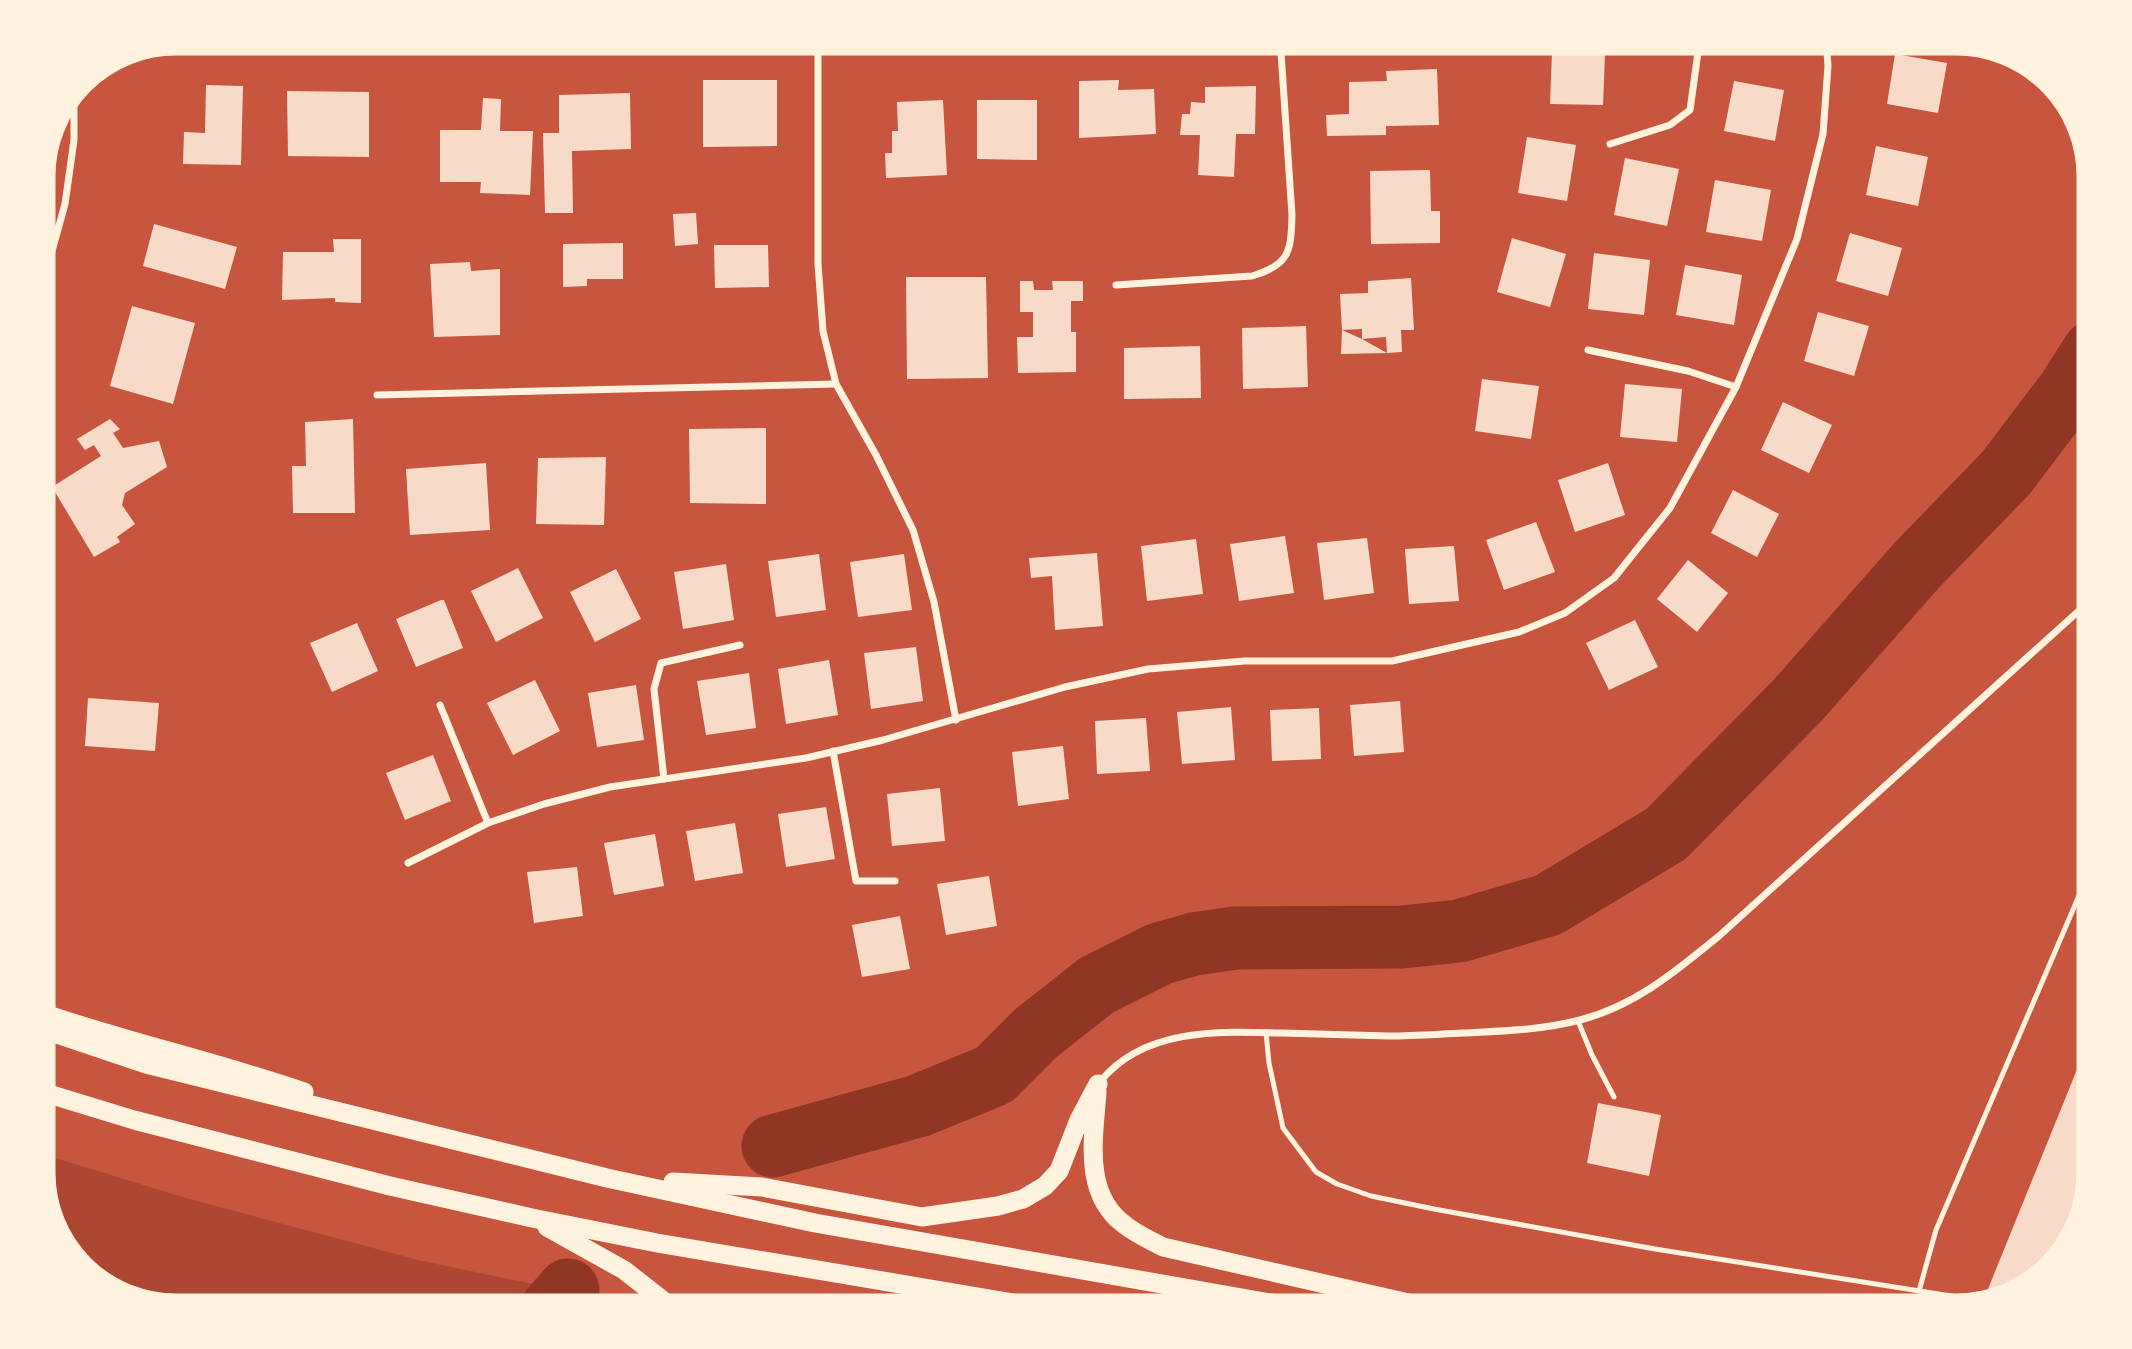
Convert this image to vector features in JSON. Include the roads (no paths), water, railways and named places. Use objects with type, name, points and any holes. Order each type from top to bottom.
[{"type":"highway","points":[[51,1016],[98,1032],[258,1076],[451,1141]]},
{"type":"highway","points":[[51,1032],[146,1064],[607,1178],[815,1223],[1237,1298]]},
{"type":"highway","points":[[607,1178],[762,1187],[922,1217],[998,1206],[1023,1199],[1045,1186],[1059,1171],[1079,1119],[1098,1084]]},
{"type":"highway","points":[[1098,1084],[1094,1170],[1097,1187],[1108,1207],[1123,1224],[1163,1247],[1383,1298]]},
{"type":"highway","points":[[51,1095],[134,1120],[390,1186],[532,1218],[657,1243],[979,1298]]},
{"type":"highway","points":[[532,1218],[624,1270],[659,1298]]},
{"type":"street","points":[[818,51],[818,264],[823,331],[836,384],[876,455],[913,530],[934,602],[956,720]]},
{"type":"street","points":[[1116,285],[1252,276],[1270,271],[1285,259],[1291,243],[1292,215],[1281,51]]},
{"type":"street","points":[[1610,144],[1670,125],[1690,110],[1698,51]]},
{"type":"street","points":[[408,863],[488,823],[544,804],[610,787],[806,758],[956,720],[1065,687],[1148,669],[1245,661],[1392,661],[1519,632],[1565,613],[1614,579],[1670,508],[1736,387],[1797,239],[1823,134],[1827,51]]},
{"type":"street","points":[[51,255],[65,204],[74,140],[74,104]]},
{"type":"street","points":[[1588,350],[1688,371],[1736,387]]},
{"type":"street","points":[[377,395],[836,384]]},
{"type":"street","points":[[1098,1084],[1111,1068],[1128,1055],[1158,1043],[1218,1031],[1391,1036],[1507,1031],[1578,1021],[1605,1013],[1632,1000],[1661,984],[1719,936],[2081,610]]},
{"type":"street","points":[[664,779],[654,689],[661,663],[740,645]]},
{"type":"street","points":[[440,705],[454,745],[488,823]]},
{"type":"street","points":[[833,751],[856,881],[895,881]]},
{"type":"lane","points":[[1919,1291],[1936,1230],[2081,891]]},
{"type":"lane","points":[[1578,1021],[1614,1097]]},
{"type":"lane","points":[[1266,1032],[1269,1063],[1283,1128],[1315,1172],[1337,1184],[1371,1196],[1434,1209],[1655,1249],[1961,1298]]},
{"type":"waterway","points":[[773,1146],[918,1106],[994,1075],[1036,1033],[1097,985],[1159,954],[1194,944],[1235,938],[1402,937],[1459,931],[1548,905],[1666,834],[1798,700],[1917,565],[2006,473],[2081,371]]},
{"type":"waterway","points":[[561,1298],[568,1290]]}]
